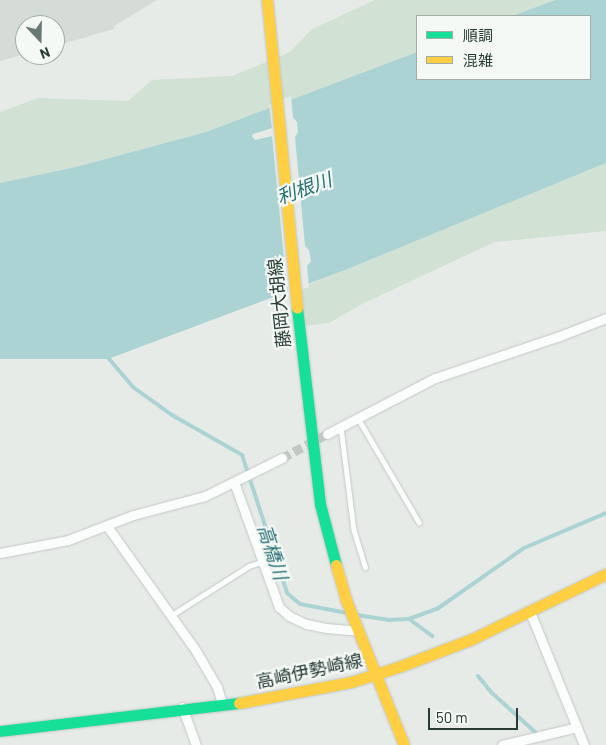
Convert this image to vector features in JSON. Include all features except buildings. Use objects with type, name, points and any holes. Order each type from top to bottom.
[{"type":"main road","name":"藤岡大胡線","points":[[267,0],[305,390],[320,504],[346,600],[356,628]]},
{"type":"main road","name":"高崎伊勢崎線","points":[[0,731],[298,694],[376,675],[455,646],[530,612],[606,574]]},
{"type":"main road","points":[[356,628],[404,745]]},
{"type":"street","points":[[327,434],[434,378],[557,337],[606,318]]},
{"type":"street","points":[[0,553],[68,540],[134,516],[205,496],[282,458]]},
{"type":"street","points":[[238,480],[261,562],[275,602],[289,616],[306,624],[326,628],[356,628]]},
{"type":"street","points":[[107,526],[172,615],[215,682],[222,704]]},
{"type":"street","points":[[530,612],[584,745]]},
{"type":"street","points":[[182,708],[196,745]]},
{"type":"street","points":[[502,745],[577,727]]},
{"type":"lane","points":[[358,418],[419,522]]},
{"type":"lane","points":[[341,427],[351,513],[365,567]]},
{"type":"lane","points":[[172,615],[249,566],[261,562]]},
{"type":"shaded area","points":[[0,0],[157,0],[114,26],[114,29],[65,43],[65,15],[15,15],[15,57],[0,61]]},
{"type":"green space","points":[[375,0],[555,0],[515,15],[416,15],[416,52],[206,132],[76,167],[0,183],[0,112],[38,98],[128,101],[152,80],[232,76],[290,52],[312,29]]},
{"type":"green space","points":[[606,163],[606,231],[495,242],[362,304],[329,323],[303,326],[300,288]]},
{"type":"water","name":"利根川","points":[[555,0],[606,0],[606,163],[345,270],[108,359],[0,359],[0,183],[76,167],[206,132],[416,52],[416,80],[591,80],[591,15],[515,15]]},
{"type":"pier","points":[[291,96],[293,117],[297,122],[298,132],[295,137],[305,246],[309,250],[311,261],[307,266],[309,287],[288,295],[285,265],[268,270],[265,267],[266,263],[284,258],[272,136],[255,140],[252,137],[253,134],[272,128],[269,105]]},
{"type":"waterway","name":"高橋川","points":[[105,354],[133,387],[172,415],[242,455],[287,593],[300,604],[347,613]]},
{"type":"waterway","name":"高橋川","points":[[357,615],[388,620],[409,619],[437,609],[524,548],[606,513]]},
{"type":"waterway","points":[[409,619],[432,636]]},
{"type":"waterway","points":[[478,676],[491,692],[536,733]]},
{"type":"tunnel","points":[[282,458],[327,434]]},
{"type":"traffic: fast","points":[[297,308],[320,504],[336,565]]},
{"type":"traffic: fast","points":[[0,731],[239,703]]},
{"type":"traffic: slow","points":[[267,0],[297,308]]},
{"type":"traffic: slow","points":[[336,565],[346,600],[404,745]]},
{"type":"traffic: slow","points":[[239,703],[351,682],[401,666],[472,639],[606,574]]}]
